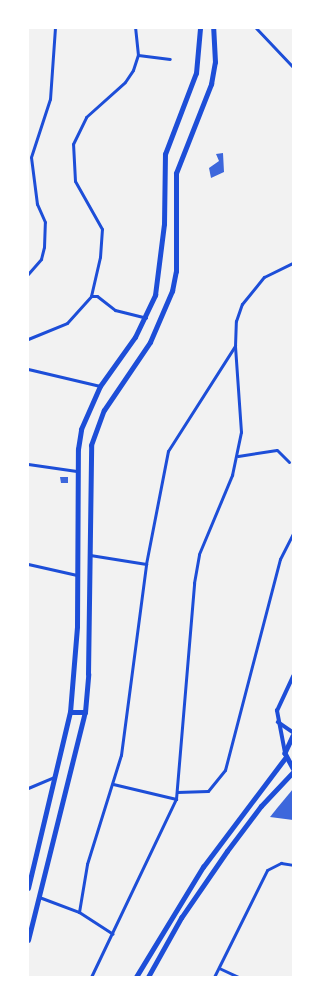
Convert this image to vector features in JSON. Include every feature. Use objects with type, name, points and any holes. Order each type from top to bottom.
[{"type":"highway","points":[[28,888],[56,777],[70,712],[78,626],[77,471],[81,430],[100,386],[146,318],[155,295],[162,261],[165,154],[196,73],[200,28]]},
{"type":"highway","points":[[28,940],[85,712],[90,555],[90,445],[104,410],[150,342],[172,291],[176,271],[176,173],[211,84],[215,62],[213,28]]},
{"type":"highway","points":[[70,712],[85,712]]},
{"type":"main road","points":[[136,977],[203,866],[285,756],[293,736]]},
{"type":"main road","points":[[285,756],[293,768]]},
{"type":"main road","points":[[148,977],[222,858],[261,806],[293,772]]},
{"type":"street","points":[[28,274],[41,259],[44,247],[45,222],[37,204],[31,157],[50,99],[55,28]]},
{"type":"street","points":[[28,339],[67,323],[90,296],[103,238],[98,220],[75,181],[73,144],[86,117],[125,82],[138,55],[135,28]]},
{"type":"street","points":[[256,28],[293,67]]},
{"type":"street","points":[[138,55],[170,59]]},
{"type":"street","points":[[91,977],[113,934],[176,799],[195,576],[199,554],[238,456],[241,412],[235,346],[236,321],[254,286],[293,263]]},
{"type":"street","points":[[90,296],[97,296],[115,310],[146,318]]},
{"type":"street","points":[[79,912],[87,864],[113,784],[120,755],[146,564],[168,451],[235,346]]},
{"type":"street","points":[[28,370],[100,386]]},
{"type":"street","points":[[238,456],[278,450],[289,462]]},
{"type":"street","points":[[28,464],[77,471]]},
{"type":"street","points":[[177,792],[208,791],[225,770],[280,559],[293,533]]},
{"type":"street","points":[[90,555],[146,564]]},
{"type":"street","points":[[28,564],[77,575]]},
{"type":"street","points":[[285,756],[278,722],[279,703],[293,676]]},
{"type":"street","points":[[278,722],[293,732]]},
{"type":"street","points":[[28,788],[56,777]]},
{"type":"street","points":[[113,784],[176,799]]},
{"type":"street","points":[[214,977],[267,870],[281,863],[293,865]]},
{"type":"street","points":[[39,897],[79,912],[113,934]]},
{"type":"street","points":[[219,968],[238,977]]},
{"type":"building","points":[[223,153],[224,172],[211,178],[209,168],[219,161],[216,154]]},
{"type":"building","points":[[60,477],[68,477],[68,483],[61,483]]},
{"type":"building","points":[[293,789],[293,820],[270,817],[278,807]]}]
